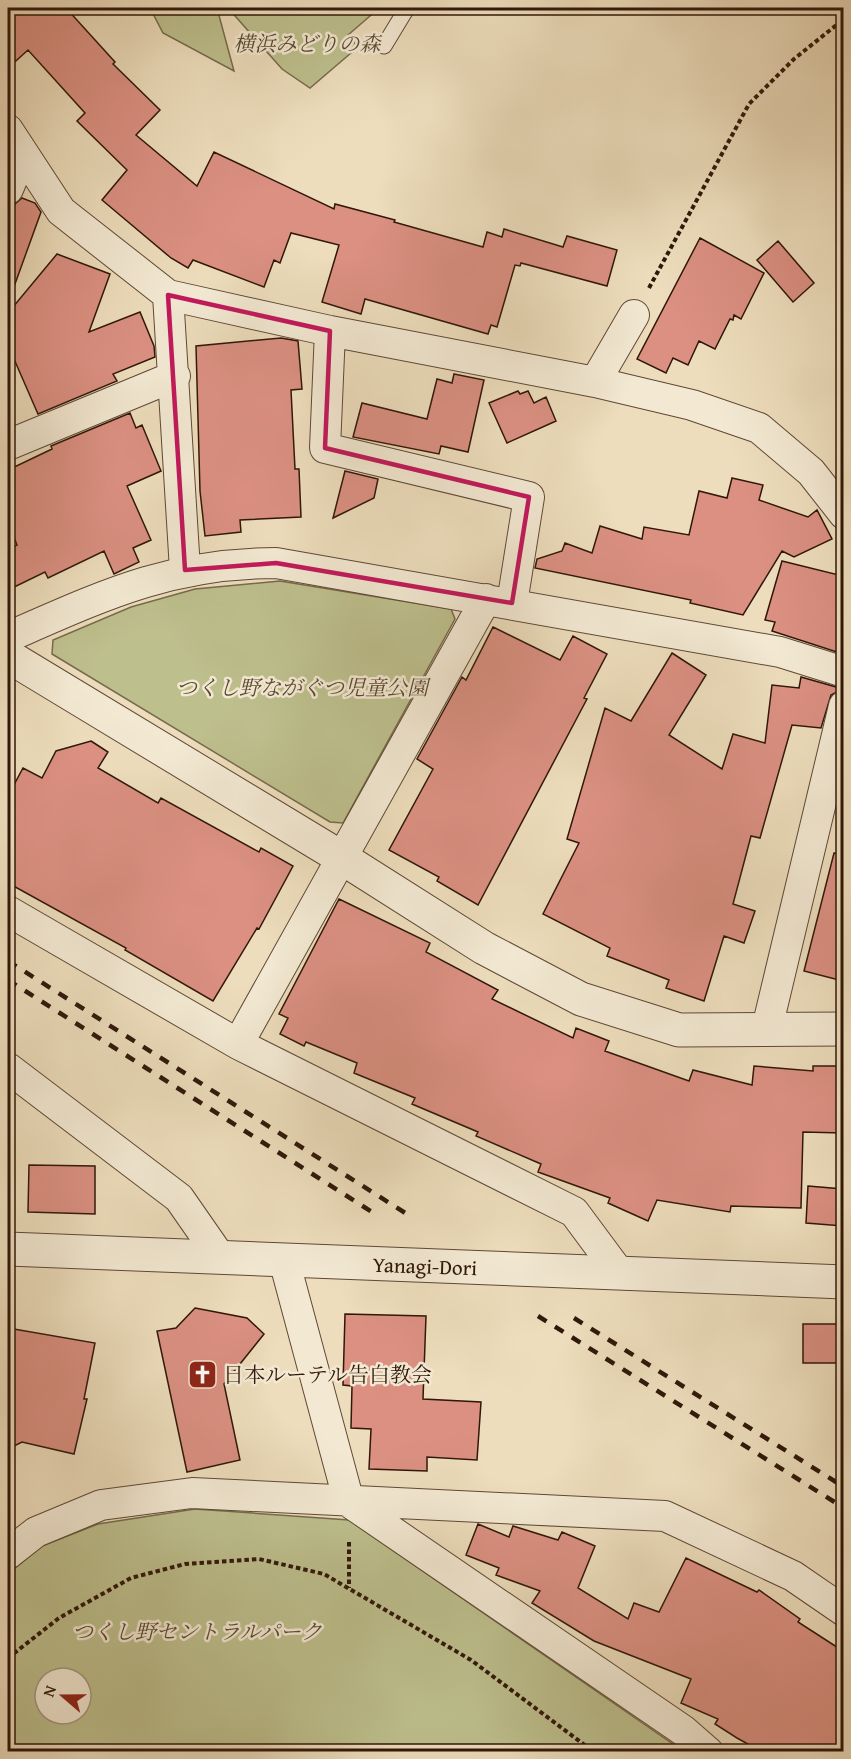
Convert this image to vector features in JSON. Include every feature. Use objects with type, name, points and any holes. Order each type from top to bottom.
[{"type":"street","points":[[8,189],[15,141]]},
{"type":"street","points":[[15,141],[61,211],[168,296],[330,331],[595,382],[692,405],[759,428],[811,472],[843,514]]},
{"type":"street","points":[[168,296],[175,376],[185,570]]},
{"type":"street","points":[[595,382],[634,315]]},
{"type":"street","points":[[238,1044],[342,858],[499,601],[530,497],[325,448],[330,331]]},
{"type":"street","points":[[8,445],[175,376]]},
{"type":"street","points":[[8,637],[125,587],[185,570],[232,563],[276,563],[780,652],[843,672]]},
{"type":"street","points":[[8,656],[342,858],[484,948],[581,999],[679,1030],[843,1029]]},
{"type":"street","points":[[767,1028],[843,706]]},
{"type":"street","points":[[8,911],[238,1044],[574,1212],[620,1274]]},
{"type":"street","points":[[8,1068],[179,1198],[220,1257]]},
{"type":"street","name":"Yanagi-Dori","points":[[8,1249],[843,1282]]},
{"type":"street","points":[[284,1260],[349,1502],[684,1731],[708,1752]]},
{"type":"street","points":[[8,1554],[36,1532],[101,1505],[192,1493],[665,1516],[793,1576],[843,1611]]},
{"type":"lane","points":[[384,46],[407,8]]},
{"type":"path","points":[[634,315],[749,104],[794,59],[843,19]]},
{"type":"path","points":[[349,1502],[349,1589]]},
{"type":"path","points":[[8,1658],[59,1618],[131,1578],[185,1564],[259,1559],[324,1574],[471,1660],[594,1752]]},
{"type":"highlighted area","points":[[168,295],[330,331],[325,448],[529,497],[512,603],[276,563],[185,570]]},
{"type":"green space","points":[[150,8],[217,8],[234,71],[163,33]]},
{"type":"green space","name":"横浜みどりの森","points":[[228,8],[375,8],[377,10],[348,35],[358,47],[310,88],[282,69]]},
{"type":"green space","name":"つくし野ながぐつ児童公園","points":[[280,581],[451,609],[455,619],[343,823],[330,822],[52,654],[53,640],[131,607],[195,589]]},
{"type":"green space","name":"つくし野セントラルパーク","points":[[195,1509],[349,1520],[683,1751],[8,1752],[8,1574],[42,1546],[98,1524]]},
{"type":"building","points":[[8,8],[66,8],[115,62],[113,64],[160,110],[136,135],[197,186],[214,152],[334,209],[335,204],[483,247],[487,232],[502,237],[504,229],[563,247],[567,236],[617,250],[607,286],[521,263],[520,266],[515,265],[497,327],[491,325],[488,334],[365,299],[361,314],[322,302],[339,245],[291,233],[280,263],[274,260],[264,287],[193,260],[188,268],[171,258],[102,200],[127,170],[77,121],[85,113],[28,50],[8,68]]},
{"type":"building","points":[[22,198],[35,203],[41,212],[11,295],[8,295],[8,224],[15,204]]},
{"type":"building","points":[[700,238],[764,273],[741,319],[734,315],[733,320],[730,319],[715,349],[699,341],[688,365],[673,358],[666,373],[637,359]]},
{"type":"building","points":[[778,241],[814,283],[793,302],[757,260]]},
{"type":"building","points":[[57,254],[110,274],[89,332],[140,312],[154,346],[155,357],[113,374],[117,381],[38,414],[14,359],[8,357],[8,313]]},
{"type":"building","points":[[281,338],[298,341],[302,389],[291,390],[295,469],[299,469],[301,517],[240,520],[241,532],[205,536],[200,491],[196,346]]},
{"type":"building","points":[[454,374],[484,380],[468,452],[441,446],[439,454],[353,437],[362,403],[427,419],[437,379],[452,383]]},
{"type":"building","points":[[518,391],[520,394],[528,391],[534,403],[546,397],[556,421],[507,443],[489,403]]},
{"type":"building","points":[[130,413],[136,428],[142,425],[161,471],[127,486],[151,540],[133,548],[139,562],[114,574],[104,551],[48,578],[45,572],[8,590],[8,549],[17,545],[8,522],[8,470],[52,449],[51,446]]},
{"type":"building","points":[[345,471],[378,479],[374,498],[333,518]]},
{"type":"building","points":[[732,478],[763,485],[759,500],[808,517],[817,510],[832,539],[794,557],[782,551],[743,615],[690,603],[691,600],[535,568],[537,559],[562,551],[565,543],[592,553],[600,526],[642,539],[644,527],[689,535],[699,491],[727,498]]},
{"type":"building","points":[[782,561],[843,576],[843,654],[772,631],[775,622],[765,620]]},
{"type":"building","points":[[493,627],[560,660],[573,636],[607,654],[584,698],[587,699],[478,905],[437,881],[439,877],[389,850],[433,769],[417,759],[462,677],[466,680]]},
{"type":"building","points":[[672,653],[706,675],[669,735],[722,769],[733,734],[765,743],[772,685],[799,688],[801,677],[843,689],[831,695],[821,728],[792,725],[760,838],[751,836],[733,904],[755,911],[744,943],[724,936],[704,1001],[666,988],[669,980],[607,956],[610,948],[543,914],[579,843],[567,839],[605,708],[631,721]]},
{"type":"building","points":[[91,741],[108,752],[98,768],[158,803],[161,798],[259,852],[261,848],[293,866],[259,929],[257,928],[213,1001],[125,950],[126,948],[8,883],[8,796],[23,768],[42,778],[56,751]]},
{"type":"building","points":[[834,853],[843,854],[843,981],[804,971]]},
{"type":"building","points":[[339,899],[430,943],[426,952],[498,990],[492,999],[573,1038],[576,1028],[609,1041],[605,1051],[689,1081],[693,1070],[752,1085],[754,1066],[813,1071],[813,1066],[843,1066],[843,1133],[803,1132],[801,1208],[731,1206],[730,1212],[657,1200],[648,1221],[608,1203],[610,1198],[538,1172],[541,1164],[476,1136],[478,1132],[412,1104],[415,1098],[354,1073],[357,1063],[306,1042],[304,1046],[280,1034],[288,1018],[279,1014]]},
{"type":"building","points":[[29,1165],[95,1166],[95,1214],[28,1212]]},
{"type":"building","points":[[808,1186],[843,1189],[843,1226],[806,1223]]},
{"type":"building","points":[[195,1308],[247,1318],[264,1334],[224,1384],[240,1460],[187,1472],[157,1331],[176,1328]]},
{"type":"building","points":[[345,1314],[426,1316],[423,1399],[481,1402],[477,1460],[427,1457],[427,1471],[369,1469],[371,1429],[351,1428],[352,1386],[343,1385]]},
{"type":"building","points":[[803,1324],[838,1324],[837,1363],[803,1363]]},
{"type":"building","points":[[8,1328],[95,1343],[84,1399],[87,1399],[74,1454],[22,1442],[8,1449]]},
{"type":"building","points":[[478,1524],[509,1537],[513,1526],[558,1540],[562,1532],[595,1546],[578,1588],[628,1619],[634,1603],[659,1612],[686,1558],[757,1592],[759,1590],[800,1619],[798,1622],[843,1651],[843,1739],[836,1752],[762,1752],[715,1724],[718,1719],[681,1703],[691,1679],[594,1641],[532,1603],[540,1591],[496,1575],[499,1568],[466,1555]]},
{"type":"railway","points":[[8,961],[410,1216]]},
{"type":"railway","points":[[8,980],[372,1212]]},
{"type":"railway","points":[[538,1316],[844,1508]]},
{"type":"railway","points":[[574,1318],[844,1487]]},
{"type":"place","name":"日本ルーテル告白教会","points":[[202,1374]]}]
